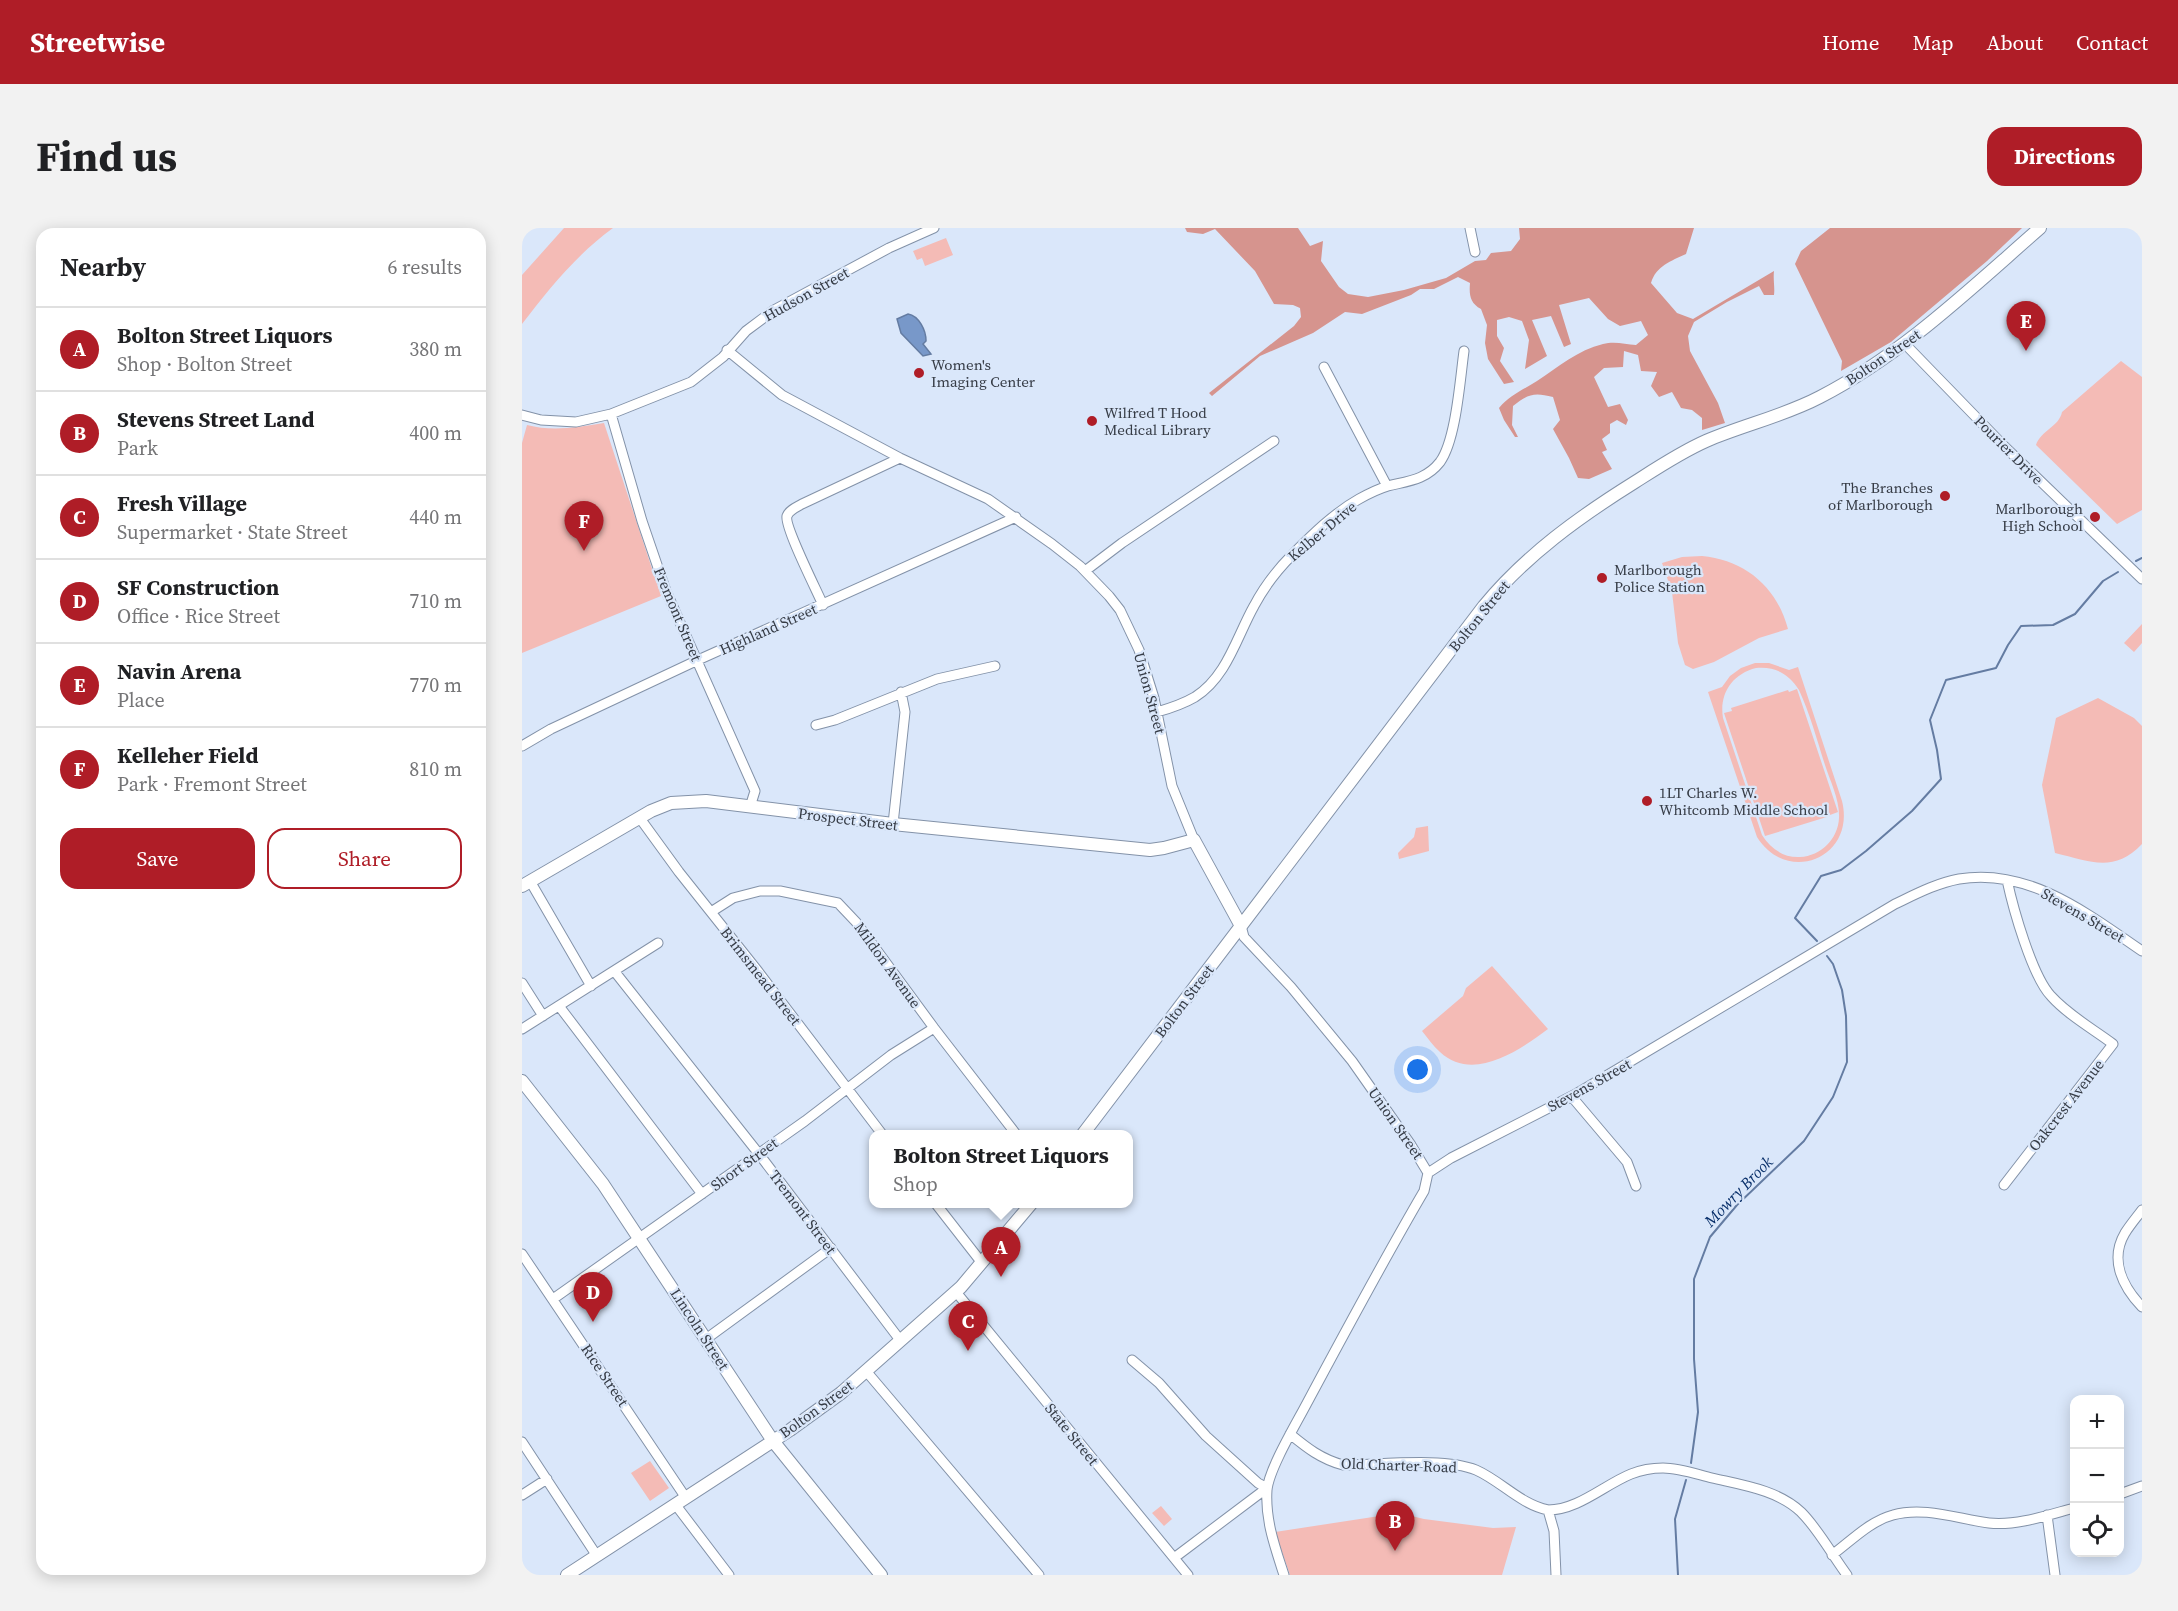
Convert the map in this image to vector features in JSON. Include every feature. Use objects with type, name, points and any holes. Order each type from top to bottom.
[{"type":"main road","name":"Bolton Street","points":[[1086,1130],[1484,606],[1506,581],[1582,516],[1681,454],[1719,436],[1820,397],[1877,364],[1905,344],[2040,228]]},
{"type":"main road","name":"Prospect Street","points":[[526,884],[639,817],[661,806],[684,801],[706,801],[893,824],[1150,850],[1194,840]]},
{"type":"main road","name":"Union Street","points":[[1194,840],[1241,926]]},
{"type":"main road","name":"Lincoln Street","points":[[522,1081],[603,1184],[773,1441],[880,1575]]},
{"type":"main road","name":"Bolton Street","points":[[567,1575],[824,1406],[956,1292],[1027,1208]]},
{"type":"street","points":[[905,228],[913,237]]},
{"type":"street","name":"Hudson Street","points":[[522,415],[541,420],[576,422],[612,414],[691,382],[709,370],[746,331],[774,310],[889,248],[934,228]]},
{"type":"street","points":[[1470,228],[1475,252]]},
{"type":"street","name":"Pourier Drive","points":[[1905,344],[2004,446],[2142,579]]},
{"type":"street","name":"Union Street","points":[[728,350],[782,395],[900,458],[988,499],[1016,517],[1085,571],[1120,610],[1139,650],[1157,712],[1172,786],[1194,840]]},
{"type":"street","name":"Kelber Drive","points":[[1157,712],[1180,705],[1197,696],[1210,684],[1234,648],[1244,624],[1276,571],[1343,509],[1387,486],[1420,479],[1429,473],[1444,455],[1453,425],[1464,351]]},
{"type":"street","points":[[1324,367],[1387,486]]},
{"type":"street","name":"Fremont Street","points":[[612,414],[653,556],[666,591],[755,791],[750,807]]},
{"type":"street","points":[[1085,571],[1122,543],[1274,441]]},
{"type":"street","points":[[823,605],[792,537],[787,523],[788,516],[793,509],[802,504],[900,458]]},
{"type":"street","name":"Highland Street","points":[[522,746],[551,729],[698,660],[1016,517]]},
{"type":"street","points":[[816,725],[836,720],[937,679],[995,666]]},
{"type":"street","points":[[893,824],[905,712],[901,692]]},
{"type":"street","name":"Brimsmead Street","points":[[639,817],[879,1130]]},
{"type":"street","name":"Stevens Street","points":[[1428,1173],[1460,1154],[1572,1097],[1895,904],[1943,883],[1960,879],[1991,877],[2026,883],[2075,907],[2142,951]]},
{"type":"street","name":"Oakcrest Avenue","points":[[2004,1185],[2113,1044],[2061,1007],[2049,995],[2038,978],[2012,903],[2007,880]]},
{"type":"street","points":[[526,884],[591,986]]},
{"type":"street","name":"Mildon Avenue","points":[[711,912],[733,898],[760,891],[780,891],[838,903],[856,922],[1013,1130]]},
{"type":"street","name":"Union Street","points":[[1241,926],[1244,937],[1291,987],[1352,1061],[1428,1173]]},
{"type":"street","points":[[522,1029],[658,943]]},
{"type":"street","name":"Tremont Street","points":[[615,972],[759,1154],[900,1340]]},
{"type":"street","points":[[522,983],[543,1016]]},
{"type":"street","points":[[559,1006],[702,1194]]},
{"type":"street","name":"Short Street","points":[[553,1299],[759,1154],[891,1056],[934,1028]]},
{"type":"street","points":[[1572,1097],[1627,1162],[1636,1186]]},
{"type":"street","points":[[1284,1575],[1268,1520],[1267,1488],[1290,1434],[1357,1308],[1424,1191],[1428,1173]]},
{"type":"street","points":[[940,1208],[982,1263]]},
{"type":"street","points":[[2142,1210],[2123,1235],[2118,1259],[2120,1277],[2142,1307]]},
{"type":"street","points":[[706,1339],[831,1248]]},
{"type":"street","name":"Rice Street","points":[[522,1254],[729,1575]]},
{"type":"street","name":"State Street","points":[[956,1292],[1188,1575]]},
{"type":"street","points":[[1132,1360],[1159,1383],[1206,1436],[1258,1483],[1267,1488]]},
{"type":"street","points":[[866,1371],[1039,1575]]},
{"type":"street","name":"Old Charter Road","points":[[1290,1434],[1312,1453],[1330,1462],[1343,1465],[1444,1463],[1459,1465],[1484,1475],[1532,1506],[1548,1510]]},
{"type":"street","points":[[522,1442],[597,1556]]},
{"type":"street","points":[[1556,1575],[1554,1530],[1548,1510],[1559,1510],[1572,1505],[1629,1475],[1664,1468],[1754,1488],[1786,1500],[1813,1526],[1847,1575]]},
{"type":"street","points":[[522,1495],[547,1479]]},
{"type":"street","points":[[2124,1493],[2142,1486]]},
{"type":"street","points":[[1174,1558],[1267,1488]]},
{"type":"street","points":[[1832,1555],[1883,1518],[1895,1514],[1919,1512],[1991,1523],[2019,1521],[2070,1509]]},
{"type":"street","points":[[2047,1515],[2055,1575]]},
{"type":"shaded area","points":[[564,228],[613,228],[553,285],[522,324],[522,275]]},
{"type":"shaded area","points":[[1185,228],[1298,228],[1310,246],[1323,241],[1321,261],[1339,287],[1348,294],[1368,297],[1446,278],[1475,261],[1486,260],[1491,253],[1511,251],[1520,239],[1519,228],[1694,228],[1686,254],[1660,268],[1651,283],[1677,313],[1693,319],[1774,271],[1774,295],[1764,295],[1759,286],[1694,322],[1688,336],[1690,351],[1718,403],[1725,423],[1702,430],[1702,418],[1692,410],[1681,408],[1672,392],[1659,397],[1651,386],[1657,372],[1641,371],[1638,355],[1624,351],[1623,367],[1604,368],[1594,377],[1608,407],[1620,404],[1628,420],[1626,425],[1617,420],[1610,424],[1610,433],[1602,439],[1607,450],[1602,452],[1612,469],[1589,479],[1578,478],[1553,429],[1560,420],[1553,397],[1532,395],[1513,406],[1512,425],[1518,437],[1515,437],[1499,408],[1512,396],[1585,350],[1607,343],[1636,345],[1648,335],[1641,321],[1620,326],[1608,319],[1589,298],[1559,305],[1571,344],[1564,347],[1551,316],[1532,320],[1547,356],[1525,369],[1529,340],[1522,321],[1509,317],[1497,320],[1497,336],[1504,348],[1500,361],[1514,382],[1504,384],[1488,359],[1485,343],[1487,325],[1481,309],[1474,304],[1471,298],[1470,283],[1458,277],[1434,289],[1420,289],[1411,295],[1362,314],[1345,312],[1313,333],[1260,356],[1212,396],[1209,393],[1294,326],[1301,317],[1300,308],[1293,305],[1274,304],[1255,271],[1215,229],[1203,234],[1187,232]]},
{"type":"shaded area","points":[[1830,228],[2022,228],[1987,261],[1891,342],[1841,371],[1842,361],[1795,264],[1801,251]]},
{"type":"shaded area","points":[[946,238],[953,255],[925,266],[922,258],[917,260],[913,251]]},
{"type":"shaded area","points":[[2121,361],[2142,377],[2142,510],[2117,524],[2036,445],[2062,412]]},
{"type":"shaded area","points":[[604,423],[661,596],[522,653],[522,443],[527,425],[556,428]]},
{"type":"shaded area","points":[[1702,556],[1732,563],[1757,578],[1776,600],[1788,629],[1759,638],[1714,662],[1693,669],[1685,665],[1678,643],[1672,592],[1662,563],[1682,557]]},
{"type":"shaded area","points":[[2142,624],[2142,643],[2134,652],[2124,643]]},
{"type":"shaded area","points":[[1755,663],[1769,663],[1789,670],[1798,667],[1842,801],[1844,821],[1839,837],[1829,850],[1816,858],[1801,862],[1785,860],[1770,852],[1757,837],[1708,692],[1722,687],[1730,676],[1741,668]],"holes":[[[1756,668],[1786,675],[1799,690],[1836,798],[1839,818],[1835,833],[1827,845],[1808,856],[1794,857],[1783,854],[1769,844],[1762,835],[1723,718],[1723,701],[1729,686],[1740,675]]]},
{"type":"shaded area","points":[[1797,689],[1838,812],[1765,836],[1724,713],[1732,711],[1731,708]]},
{"type":"shaded area","points":[[2098,698],[2134,718],[2142,726],[2142,844],[2121,859],[2101,863],[2055,853],[2042,785],[2056,718]]},
{"type":"shaded area","points":[[1428,826],[1429,851],[1399,859],[1398,853],[1414,837],[1416,828]]},
{"type":"shaded area","points":[[1492,966],[1548,1029],[1524,1046],[1496,1060],[1481,1064],[1453,1061],[1437,1050],[1422,1031],[1463,996],[1466,988]]},
{"type":"shaded area","points":[[650,1461],[669,1488],[650,1501],[631,1473]]},
{"type":"shaded area","points":[[1161,1506],[1172,1519],[1164,1526],[1152,1513]]},
{"type":"shaded area","points":[[1399,1513],[1424,1519],[1493,1528],[1516,1527],[1502,1575],[1290,1575],[1275,1532]]},
{"type":"water","points":[[908,314],[921,324],[926,337],[923,344],[931,354],[923,356],[901,333],[897,319]]},
{"type":"waterway","points":[[2136,561],[2142,558]]},
{"type":"waterway","points":[[1817,941],[1795,918],[1821,876],[1841,870],[1866,851],[1912,811],[1941,779],[1930,720],[1946,680],[1996,668],[2021,626],[2053,625],[2075,614],[2103,581],[2118,572]]},
{"type":"waterway","name":"Mowry Brook","points":[[1691,1463],[1698,1412],[1694,1359],[1694,1279],[1710,1237],[1737,1205],[1804,1141],[1833,1097],[1847,1062],[1846,1016],[1842,990],[1833,964],[1827,956]]},
{"type":"waterway","name":"Mowry Brook","points":[[1678,1575],[1675,1519],[1686,1480]]},
{"type":"place","name":"Navin Arena","points":[[2026,351]]},
{"type":"place","name":"Women's Imaging Center","points":[[919,373]]},
{"type":"place","name":"Wilfred T Hood Medical Library","points":[[1092,421]]},
{"type":"place","name":"The Branches of Marlborough","points":[[1945,496]]},
{"type":"place","name":"Marlborough High School","points":[[2095,517]]},
{"type":"place","name":"Kelleher Field","points":[[584,551]]},
{"type":"place","name":"Marlborough Police Station","points":[[1602,578]]},
{"type":"place","name":"1LT Charles W. Whitcomb Middle School","points":[[1647,801]]},
{"type":"place","name":"Bolton Street Liquors","points":[[1001,1277]]},
{"type":"place","name":"SF Construction","points":[[593,1322]]},
{"type":"place","name":"Fresh Village","points":[[968,1351]]},
{"type":"place","name":"Stevens Street Land","points":[[1395,1551]]}]
